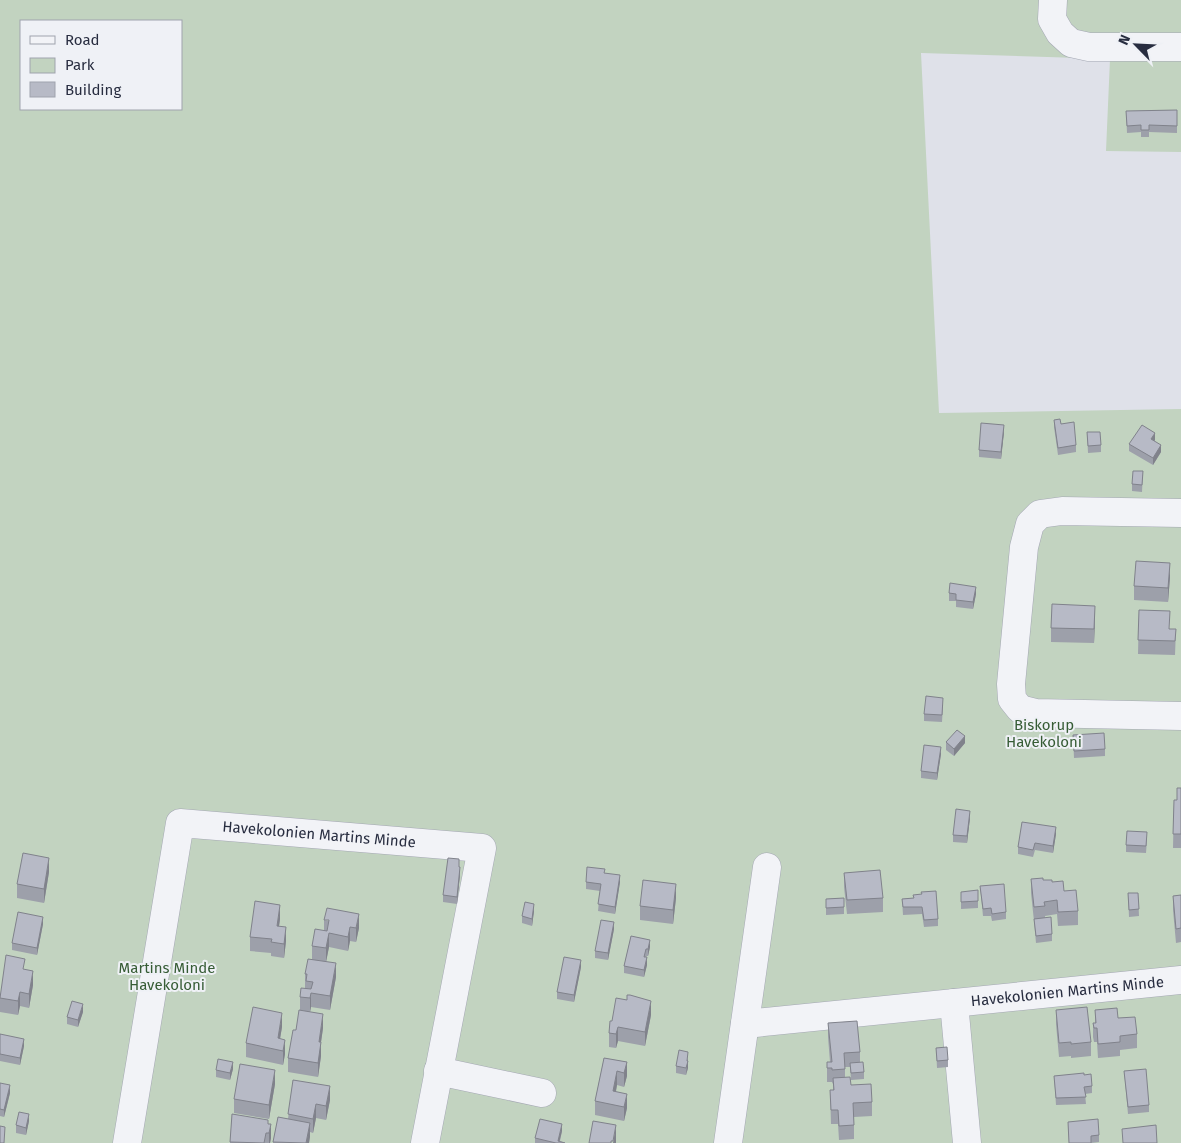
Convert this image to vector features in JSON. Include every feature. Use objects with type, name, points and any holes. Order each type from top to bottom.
[{"type":"lane","points":[[1053,0],[1052,19],[1060,33],[1071,43],[1089,47],[1181,47]]},
{"type":"lane","points":[[1181,513],[1062,511],[1040,514],[1030,524],[1024,547],[1011,684],[1012,699],[1020,709],[1036,713],[1181,716]]},
{"type":"lane","name":"Havekolonien Martins Minde","points":[[127,1143],[180,823],[482,848],[424,1143]]},
{"type":"lane","points":[[728,1143],[767,867]]},
{"type":"lane","name":"Havekolonien Martins Minde","points":[[745,1024],[1181,980]]},
{"type":"lane","name":"Havekolonien Martins Minde","points":[[954,1003],[967,1143]]},
{"type":"lane","points":[[438,1071],[542,1092]]},
{"type":"green space","points":[[0,0],[1181,0],[1181,152],[1106,151],[1110,59],[921,53],[939,413],[1181,409],[1181,1143],[0,1143]]},
{"type":"building","points":[[1177,110],[1177,126],[1149,125],[1149,130],[1141,130],[1141,125],[1127,126],[1126,111]]},
{"type":"building","points":[[1060,419],[1061,424],[1074,422],[1076,445],[1058,448],[1054,420]]},
{"type":"building","points":[[981,423],[1004,425],[1001,452],[979,450]]},
{"type":"building","points":[[1142,425],[1155,433],[1151,439],[1161,445],[1153,458],[1129,444]]},
{"type":"building","points":[[1087,432],[1100,432],[1101,445],[1088,446]]},
{"type":"building","points":[[1133,471],[1143,471],[1142,485],[1132,484]]},
{"type":"building","points":[[1136,561],[1170,563],[1168,588],[1134,586]]},
{"type":"building","points":[[950,583],[976,587],[973,602],[956,600],[956,594],[949,593]]},
{"type":"building","points":[[1052,604],[1095,606],[1094,629],[1051,628]]},
{"type":"building","points":[[1139,610],[1170,611],[1169,629],[1176,629],[1175,641],[1138,640]]},
{"type":"building","points":[[926,696],[943,698],[942,715],[924,714]]},
{"type":"building","points":[[957,730],[965,736],[954,749],[946,742]]},
{"type":"building","points":[[1104,733],[1105,749],[1074,751],[1073,735]]},
{"type":"building","points":[[924,745],[941,747],[937,773],[921,771]]},
{"type":"building","points":[[1177,788],[1181,788],[1181,834],[1173,834],[1174,800],[1177,800]]},
{"type":"building","points":[[956,809],[970,811],[967,836],[953,835]]},
{"type":"building","points":[[1022,822],[1056,827],[1053,846],[1035,843],[1033,850],[1018,847]]},
{"type":"building","points":[[1127,831],[1147,832],[1146,846],[1126,845]]},
{"type":"building","points":[[23,853],[49,858],[44,889],[17,884]]},
{"type":"building","points":[[448,858],[459,859],[457,897],[443,895]]},
{"type":"building","points":[[587,867],[605,869],[604,873],[620,875],[615,907],[598,904],[601,884],[586,882]]},
{"type":"building","points":[[880,870],[883,898],[847,900],[844,873]]},
{"type":"building","points":[[1043,878],[1043,880],[1052,880],[1052,882],[1063,881],[1064,891],[1076,890],[1078,911],[1058,912],[1057,900],[1044,902],[1045,906],[1034,907],[1031,879]]},
{"type":"building","points":[[643,880],[676,884],[673,910],[640,906]]},
{"type":"building","points":[[1004,884],[1006,912],[992,914],[991,908],[983,909],[980,886]]},
{"type":"building","points":[[978,890],[978,901],[961,902],[961,892]]},
{"type":"building","points":[[936,891],[938,919],[924,920],[922,907],[903,907],[902,899],[914,898],[913,895],[922,894],[921,892]]},
{"type":"building","points":[[1128,893],[1138,893],[1139,909],[1129,910]]},
{"type":"building","points":[[1181,895],[1181,928],[1176,929],[1173,896]]},
{"type":"building","points":[[844,898],[844,907],[826,908],[826,899]]},
{"type":"building","points":[[255,901],[280,905],[277,926],[286,927],[284,944],[271,942],[272,939],[250,937]]},
{"type":"building","points":[[525,902],[534,904],[532,919],[522,916]]},
{"type":"building","points":[[327,908],[359,914],[356,928],[350,927],[348,937],[329,933],[326,948],[312,946],[315,929],[327,931],[329,920],[324,920]]},
{"type":"building","points":[[18,912],[43,917],[37,948],[12,943]]},
{"type":"building","points":[[1051,917],[1052,934],[1036,936],[1034,919]]},
{"type":"building","points":[[601,920],[614,922],[608,953],[595,951]]},
{"type":"building","points":[[631,936],[650,940],[644,957],[647,957],[644,970],[624,966]]},
{"type":"building","points":[[6,955],[25,959],[23,969],[33,971],[29,994],[20,992],[18,1001],[0,998]]},
{"type":"building","points":[[564,957],[581,960],[574,995],[557,992]]},
{"type":"building","points":[[308,959],[336,963],[330,996],[311,993],[310,998],[300,997],[301,988],[311,989],[313,982],[306,981],[307,974],[305,974]]},
{"type":"building","points":[[627,995],[651,1001],[645,1032],[618,1027],[616,1034],[609,1033],[616,998],[627,1000]]},
{"type":"building","points":[[72,1001],[83,1004],[78,1020],[67,1017]]},
{"type":"building","points":[[253,1007],[282,1013],[278,1038],[285,1040],[283,1051],[246,1043]]},
{"type":"building","points":[[1087,1007],[1091,1042],[1059,1043],[1056,1010]]},
{"type":"building","points":[[1117,1008],[1118,1018],[1135,1017],[1137,1034],[1120,1036],[1120,1042],[1098,1044],[1097,1028],[1094,1028],[1093,1023],[1096,1023],[1095,1010]]},
{"type":"building","points":[[299,1010],[323,1014],[318,1063],[288,1058],[293,1030],[296,1030]]},
{"type":"building","points":[[857,1021],[860,1052],[844,1053],[845,1069],[832,1070],[832,1068],[827,1068],[827,1062],[832,1062],[828,1023]]},
{"type":"building","points":[[0,1034],[24,1039],[20,1058],[0,1054]]},
{"type":"building","points":[[947,1047],[948,1060],[937,1061],[936,1048]]},
{"type":"building","points":[[679,1050],[688,1052],[686,1068],[676,1066]]},
{"type":"building","points":[[604,1058],[627,1062],[624,1073],[617,1071],[613,1091],[627,1094],[624,1107],[595,1101]]},
{"type":"building","points":[[218,1059],[233,1062],[230,1073],[216,1070]]},
{"type":"building","points":[[863,1062],[864,1072],[851,1073],[850,1063]]},
{"type":"building","points":[[240,1064],[275,1070],[269,1105],[234,1099]]},
{"type":"building","points":[[1146,1069],[1149,1105],[1128,1107],[1124,1071]]},
{"type":"building","points":[[1084,1073],[1084,1075],[1091,1074],[1092,1086],[1084,1087],[1086,1097],[1056,1098],[1054,1076]]},
{"type":"building","points":[[850,1077],[851,1085],[871,1084],[872,1102],[853,1103],[854,1125],[839,1126],[838,1110],[831,1110],[830,1090],[834,1090],[833,1078]]},
{"type":"building","points":[[293,1080],[330,1086],[326,1106],[316,1104],[313,1119],[288,1114]]},
{"type":"building","points":[[0,1083],[10,1085],[4,1110],[0,1109]]},
{"type":"building","points":[[19,1112],[29,1114],[26,1128],[16,1125]]},
{"type":"building","points":[[232,1114],[268,1120],[268,1124],[271,1124],[269,1133],[266,1133],[264,1143],[230,1142]]},
{"type":"building","points":[[278,1117],[310,1123],[306,1143],[273,1142]]},
{"type":"building","points":[[540,1119],[562,1124],[558,1141],[565,1143],[535,1138]]},
{"type":"building","points":[[1098,1119],[1099,1135],[1091,1136],[1091,1143],[1069,1143],[1068,1122]]},
{"type":"building","points":[[593,1121],[616,1125],[611,1143],[589,1143]]},
{"type":"building","points":[[1156,1125],[1157,1143],[1123,1143],[1122,1129]]},
{"type":"building","points":[[0,1126],[5,1127],[4,1143],[0,1143]]},
{"type":"park label","name":"Biskorup Havekoloni","points":[[1044,734]]},
{"type":"park label","name":"Martins Minde Havekoloni","points":[[167,976]]}]
